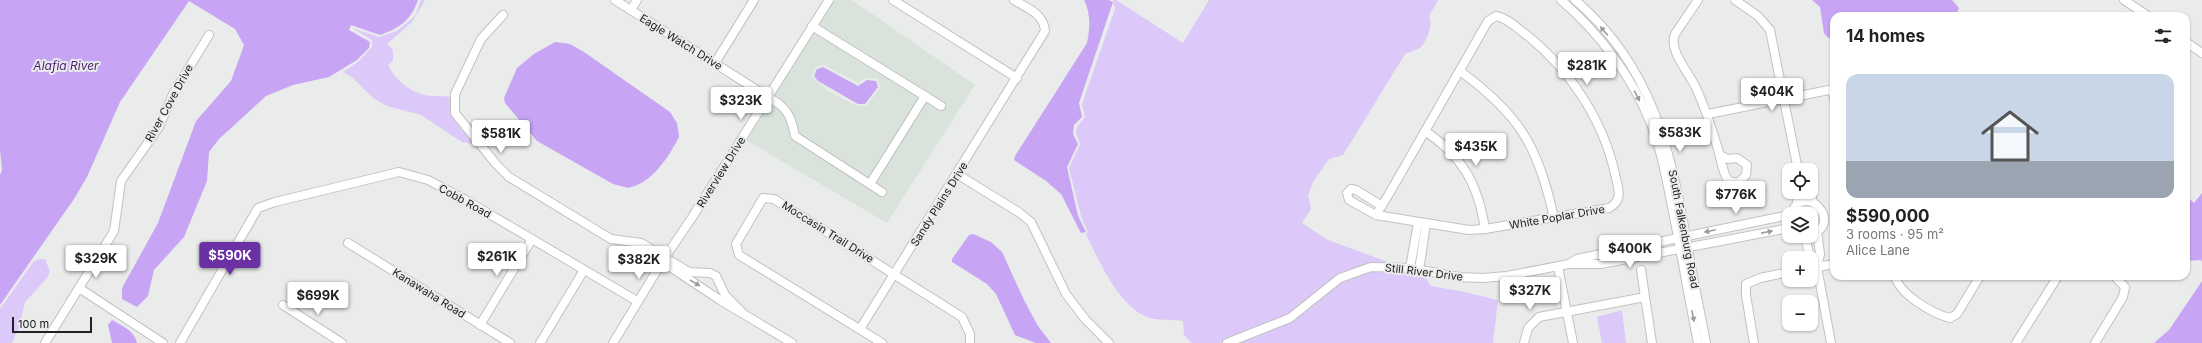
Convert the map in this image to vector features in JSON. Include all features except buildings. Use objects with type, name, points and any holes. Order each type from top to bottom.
[{"type":"street","name":"Eagle Watch Drive","points":[[615,0],[768,97],[786,110],[792,120],[795,136],[882,192]]},
{"type":"street","points":[[631,10],[637,0]]},
{"type":"street","points":[[715,63],[754,0]]},
{"type":"street","name":"Riverview Drive","points":[[613,343],[637,301],[829,0]]},
{"type":"street","points":[[893,0],[1017,78]]},
{"type":"street","name":"Sandy Plains Drive","points":[[860,329],[1045,31],[1045,23],[1040,16],[1014,0]]},
{"type":"street","name":"South Falkenburg Road","points":[[1561,0],[1588,26],[1616,60],[1629,80],[1650,123],[1682,236]]},
{"type":"street","name":"South Falkenburg Road","points":[[1574,0],[1594,20],[1623,54],[1636,75],[1659,121],[1676,179],[1682,236],[1698,343]]},
{"type":"street","points":[[1698,0],[1672,39],[1674,47],[1695,85],[1708,114],[1720,156]]},
{"type":"street","points":[[1735,0],[1758,16],[1770,30],[1797,163]]},
{"type":"street","points":[[2124,0],[2142,12]]},
{"type":"street","points":[[503,15],[481,39],[455,94],[455,113],[496,164],[509,177],[611,239],[641,243],[710,292],[792,343]]},
{"type":"street","name":"White Poplar Drive","points":[[1376,215],[1382,206],[1426,130],[1488,21],[1496,16],[1502,17],[1546,52],[1578,91],[1602,137],[1613,168],[1620,197],[1616,204],[1609,208],[1485,229],[1469,230],[1376,215],[1349,200],[1347,192],[1352,189],[1356,190],[1382,206]]},
{"type":"street","points":[[1588,26],[1594,20]]},
{"type":"street","points":[[812,26],[941,106]]},
{"type":"street","name":"River Cove Drive","points":[[45,343],[114,231],[121,181],[159,127],[173,94],[209,35]]},
{"type":"street","points":[[2190,45],[2202,53]]},
{"type":"street","points":[[1460,71],[1486,90],[1511,115],[1531,144],[1545,178],[1554,218]]},
{"type":"street","points":[[1708,114],[1830,92]]},
{"type":"street","points":[[870,184],[925,96]]},
{"type":"street","points":[[1426,130],[1452,152],[1466,169],[1476,188],[1482,207],[1485,229]]},
{"type":"street","name":"Cobb Road","points":[[180,343],[258,208],[275,202],[399,172],[428,180],[464,199],[637,301]]},
{"type":"street","points":[[957,174],[1020,213],[1031,222],[1066,294],[1085,319],[1109,343]]},
{"type":"street","name":"Moccasin Trail Drive","points":[[882,343],[739,255],[736,244],[763,198],[774,199],[962,317],[970,334],[970,343]]},
{"type":"street","points":[[1797,199],[1798,204]]},
{"type":"street","points":[[1796,207],[1798,204],[1807,201],[1813,202],[1821,208],[1823,212],[1823,223],[1818,228]]},
{"type":"street","name":"Still River Drive","points":[[1569,264],[1577,259],[1782,216]]},
{"type":"street","points":[[1419,270],[1418,249],[1422,223]]},
{"type":"street","name":"Still River Drive","points":[[1227,343],[1290,318],[1340,278],[1356,271],[1378,267],[1410,268],[1459,277],[1482,278],[1558,267],[1569,264],[1601,264],[1782,229]]},
{"type":"street","points":[[480,325],[532,239]]},
{"type":"street","name":"Kanawaha Road","points":[[348,243],[510,343]]},
{"type":"street","points":[[1817,243],[1820,254],[1818,257]]},
{"type":"street","name":"South Falkenburg Road","points":[[1684,248],[1706,343]]},
{"type":"street","points":[[1410,268],[1418,249]]},
{"type":"street","points":[[664,259],[689,272],[710,273],[716,276],[725,295],[742,312]]},
{"type":"street","points":[[1818,265],[1830,264]]},
{"type":"street","points":[[1558,267],[1572,343]]},
{"type":"street","points":[[540,343],[584,270]]},
{"type":"street","points":[[1641,270],[1652,343]]},
{"type":"street","points":[[1754,343],[1746,295],[1746,284],[1760,278],[1782,273]]},
{"type":"street","points":[[1897,280],[1906,294],[1941,316],[1950,318],[1957,314],[1978,280]]},
{"type":"street","points":[[2016,343],[2055,280]]},
{"type":"street","points":[[2095,343],[2123,297],[2125,287],[2118,280]]},
{"type":"street","points":[[710,292],[719,282]]},
{"type":"street","points":[[1818,287],[1831,343]]},
{"type":"street","points":[[79,288],[163,343]]},
{"type":"street","points":[[1524,343],[1528,328],[1539,317],[1645,296]]},
{"type":"street","points":[[283,305],[342,343]]},
{"type":"shaded area","points":[[421,0],[425,0],[412,22],[387,44],[393,50],[393,61],[388,65],[395,77],[406,86],[419,93],[452,97],[452,115],[461,130],[467,133],[477,145],[462,142],[421,115],[387,106],[373,98],[352,77],[343,72],[358,62],[372,47],[372,40],[352,28],[379,37],[397,31],[415,16]]},
{"type":"shaded area","points":[[830,0],[852,0],[975,85],[887,223],[746,140]],"holes":[[[824,65],[858,83],[866,78],[878,79],[880,88],[867,105],[857,106],[828,91],[812,77],[816,67]]]},
{"type":"shaded area","points":[[1113,0],[1116,0],[1183,43],[1209,0],[1438,0],[1429,16],[1430,28],[1421,47],[1405,54],[1343,155],[1329,159],[1313,182],[1308,196],[1311,209],[1302,223],[1328,240],[1393,264],[1370,265],[1339,276],[1288,315],[1220,343],[1192,343],[1184,335],[1183,321],[1150,318],[1137,311],[1127,303],[1110,281],[1086,234],[1088,232],[1081,216],[1069,168],[1080,144],[1076,129],[1085,117],[1082,104],[1115,9]]},
{"type":"shaded area","points":[[45,259],[50,272],[47,278],[25,302],[19,327],[12,343],[0,343],[0,309],[34,261]]},
{"type":"shaded area","points":[[1372,270],[1417,272],[1423,274],[1431,286],[1498,300],[1493,343],[1234,343],[1271,329],[1342,281]]},
{"type":"shaded area","points":[[1622,310],[1626,343],[1602,343],[1597,317]]},
{"type":"water","name":"Alafia River","points":[[0,0],[418,0],[412,13],[404,22],[380,35],[351,25],[349,30],[370,42],[369,48],[357,60],[329,77],[293,85],[266,96],[219,139],[209,152],[207,181],[184,237],[154,270],[148,296],[137,307],[122,299],[122,288],[158,223],[196,121],[231,81],[244,45],[235,29],[189,1],[120,102],[87,177],[74,199],[0,305],[0,175],[2,170],[0,150]]},
{"type":"water","points":[[1084,0],[1109,0],[1113,2],[1079,103],[1082,117],[1074,125],[1073,134],[1078,144],[1067,167],[1078,216],[1086,232],[1081,233],[1061,194],[1046,181],[1014,160],[1015,156],[1087,43],[1089,21],[1088,11]]},
{"type":"water","points":[[1812,0],[1952,0],[1959,8],[1958,12],[1830,12],[1830,38],[1828,38],[1824,33],[1820,7]]},
{"type":"water","points":[[555,42],[570,44],[584,52],[670,112],[677,123],[679,137],[664,161],[645,181],[628,188],[613,184],[537,141],[505,103],[504,98],[517,68],[534,54]]},
{"type":"water","points":[[823,67],[858,86],[867,80],[876,81],[878,87],[865,104],[858,104],[818,81],[814,76],[817,69]]},
{"type":"water","points":[[2202,193],[2202,262],[2201,260],[2190,261],[2190,200],[2194,203]]},
{"type":"water","points":[[973,234],[991,242],[1002,252],[1024,300],[1038,326],[1051,343],[1036,343],[1015,335],[996,294],[987,284],[952,262],[952,259],[969,235]]},
{"type":"water","points":[[2202,281],[2202,343],[2154,343],[2169,330]]},
{"type":"water","points":[[112,320],[131,332],[137,343],[112,343],[108,325]]}]
